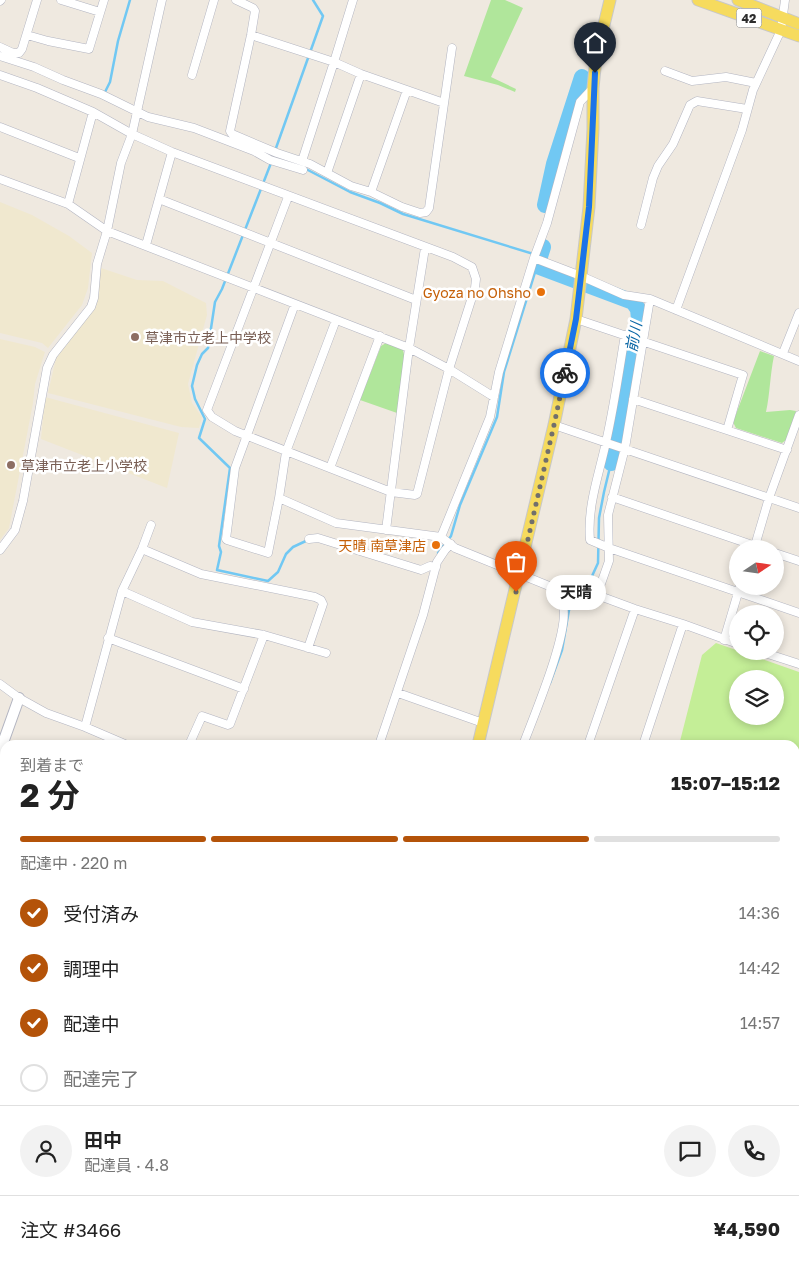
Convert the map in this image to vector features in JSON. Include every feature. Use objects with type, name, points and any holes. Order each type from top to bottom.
[{"type":"main road","points":[[479,740],[520,573],[576,319],[589,207],[593,88],[596,58],[610,0]]},
{"type":"main road","name":"42","points":[[698,0],[782,24],[799,24]]},
{"type":"main road","name":"42","points":[[738,0],[782,24],[799,36]]},
{"type":"street","points":[[0,47],[13,53],[18,53],[22,49],[37,0]]},
{"type":"street","points":[[61,0],[100,12]]},
{"type":"street","points":[[26,34],[48,41],[89,49],[104,0]]},
{"type":"street","points":[[0,550],[15,530],[23,501],[47,368],[53,355],[91,306],[94,298],[97,264],[107,231],[121,163],[132,134],[162,0]]},
{"type":"street","points":[[192,75],[214,0]]},
{"type":"street","points":[[236,0],[253,8],[254,11],[251,35],[230,131],[270,160],[303,170]]},
{"type":"street","points":[[302,161],[353,0]]},
{"type":"street","points":[[676,310],[742,130],[756,84],[782,24],[785,0]]},
{"type":"street","points":[[251,35],[334,62],[361,74],[444,103]]},
{"type":"street","points":[[0,56],[34,67],[101,94],[137,113],[154,119],[194,128],[302,161],[351,186],[371,192],[402,207],[420,213],[426,212],[429,208],[452,48]]},
{"type":"street","points":[[665,72],[692,81],[726,77],[756,84]]},
{"type":"street","points":[[0,74],[93,112],[132,134],[172,152],[468,264],[474,272],[476,279],[475,288],[449,369],[417,494],[391,492],[286,452],[235,431],[212,417],[207,410],[288,197]]},
{"type":"street","points":[[327,173],[361,74]]},
{"type":"street","points":[[442,537],[490,417],[500,372],[534,258],[547,223],[580,102],[593,88]]},
{"type":"street","points":[[371,192],[407,90]]},
{"type":"street","points":[[641,225],[653,178],[658,166],[673,144],[690,105],[696,101],[747,109]]},
{"type":"street","points":[[68,204],[93,112]]},
{"type":"street","points":[[0,127],[79,158]]},
{"type":"street","points":[[146,245],[172,152]]},
{"type":"street","points":[[0,179],[68,204],[107,231],[409,348],[449,369],[494,397]]},
{"type":"street","points":[[159,199],[416,300]]},
{"type":"street","points":[[386,530],[409,348],[425,248]]},
{"type":"street","points":[[534,258],[624,295],[650,299],[799,360]]},
{"type":"street","points":[[650,299],[640,340],[625,448],[608,515],[609,561],[598,595],[729,641]]},
{"type":"street","points":[[295,304],[235,468],[227,540],[268,553],[286,452],[336,320]]},
{"type":"street","points":[[783,353],[799,313]]},
{"type":"street","points":[[576,319],[743,375],[727,430]]},
{"type":"street","points":[[330,468],[380,336]]},
{"type":"street","points":[[627,336],[606,442],[590,507],[588,524],[590,540],[609,548],[729,586]]},
{"type":"street","points":[[633,399],[787,450]]},
{"type":"street","points":[[756,540],[799,415]]},
{"type":"street","points":[[554,425],[799,508]]},
{"type":"street","points":[[612,497],[734,540]]},
{"type":"street","points":[[279,498],[336,523],[442,537],[463,551],[554,588],[563,606],[564,615],[559,642],[525,740]]},
{"type":"street","points":[[85,727],[122,590],[142,549],[151,524]]},
{"type":"street","points":[[309,539],[318,538],[421,570],[430,566],[436,567]]},
{"type":"street","points":[[381,740],[398,693],[436,567],[445,550],[451,544]]},
{"type":"street","points":[[142,549],[201,574],[315,597],[321,600],[323,604],[308,648]]},
{"type":"street","points":[[784,555],[799,560]]},
{"type":"street","points":[[122,590],[192,622],[264,635],[326,653]]},
{"type":"street","points":[[724,640],[737,595]]},
{"type":"street","points":[[754,595],[799,613]]},
{"type":"street","points":[[590,740],[635,609]]},
{"type":"street","points":[[645,740],[684,624]]},
{"type":"street","points":[[191,740],[202,716],[228,725],[230,724],[264,635]]},
{"type":"street","points":[[108,638],[244,689]]},
{"type":"street","points":[[784,659],[799,664]]},
{"type":"street","points":[[0,684],[19,698],[46,713],[115,740]]},
{"type":"street","points":[[398,693],[483,723]]},
{"type":"street","points":[[4,740],[19,698]]},
{"type":"shaded area","points":[[0,202],[32,215],[69,236],[92,253],[88,288],[82,305],[48,348],[42,343],[0,333]]},
{"type":"shaded area","name":"草津市立老上中学校","points":[[101,268],[137,280],[163,281],[206,303],[207,315],[188,384],[192,403],[202,417],[199,428],[181,427],[48,393],[57,354],[95,306]]},
{"type":"shaded area","name":"草津市立老上小学校","points":[[0,339],[35,347],[45,352],[35,384],[9,528],[0,540]]},
{"type":"shaded area","points":[[45,397],[179,433],[167,488],[41,439]]},
{"type":"green space","points":[[491,0],[505,0],[523,8],[491,77],[516,89],[515,92],[498,85],[464,76]]},
{"type":"green space","points":[[386,343],[403,350],[405,359],[397,413],[360,400],[381,346]]},
{"type":"green space","points":[[760,351],[774,356],[766,412],[796,411],[786,440],[782,443],[736,428],[733,422]]},
{"type":"green space","points":[[716,643],[729,648],[729,660],[765,660],[799,672],[799,740],[680,740],[702,655]]},
{"type":"waterway","points":[[105,92],[110,82],[118,41],[130,0]]},
{"type":"waterway","points":[[276,148],[323,16],[313,0]]},
{"type":"waterway","name":"前川","points":[[545,205],[554,164],[582,77]]},
{"type":"waterway","points":[[271,163],[222,289],[215,302],[208,348],[202,354],[197,365],[192,386],[195,399],[205,419],[199,438],[230,468],[219,546],[221,552],[217,570],[268,581],[278,572],[286,554],[293,547],[308,540]]},
{"type":"waterway","points":[[304,168],[350,192],[403,214],[540,256]]},
{"type":"waterway","name":"前川","points":[[543,247],[537,266],[633,302],[638,309],[639,319],[611,463]]},
{"type":"waterway","points":[[438,553],[451,536],[460,505],[497,417],[504,372],[537,266]]},
{"type":"waterway","points":[[550,683],[562,650],[569,610],[579,594],[587,587],[598,563],[599,518],[611,463]]},
{"type":"way so far","points":[[516,592],[565,373]]},
{"type":"place","name":"Gyoza no Ohsho","points":[[541,292]]},
{"type":"place","name":"草津市立老上中学校","points":[[135,337]]},
{"type":"place","name":"草津市立老上小学校","points":[[11,465]]},
{"type":"place","name":"天晴 南草津店","points":[[436,545]]},
{"type":"place","name":"天晴","points":[[516,592]]},
{"type":"route","points":[[565,373],[576,319],[589,207],[595,73]]}]
